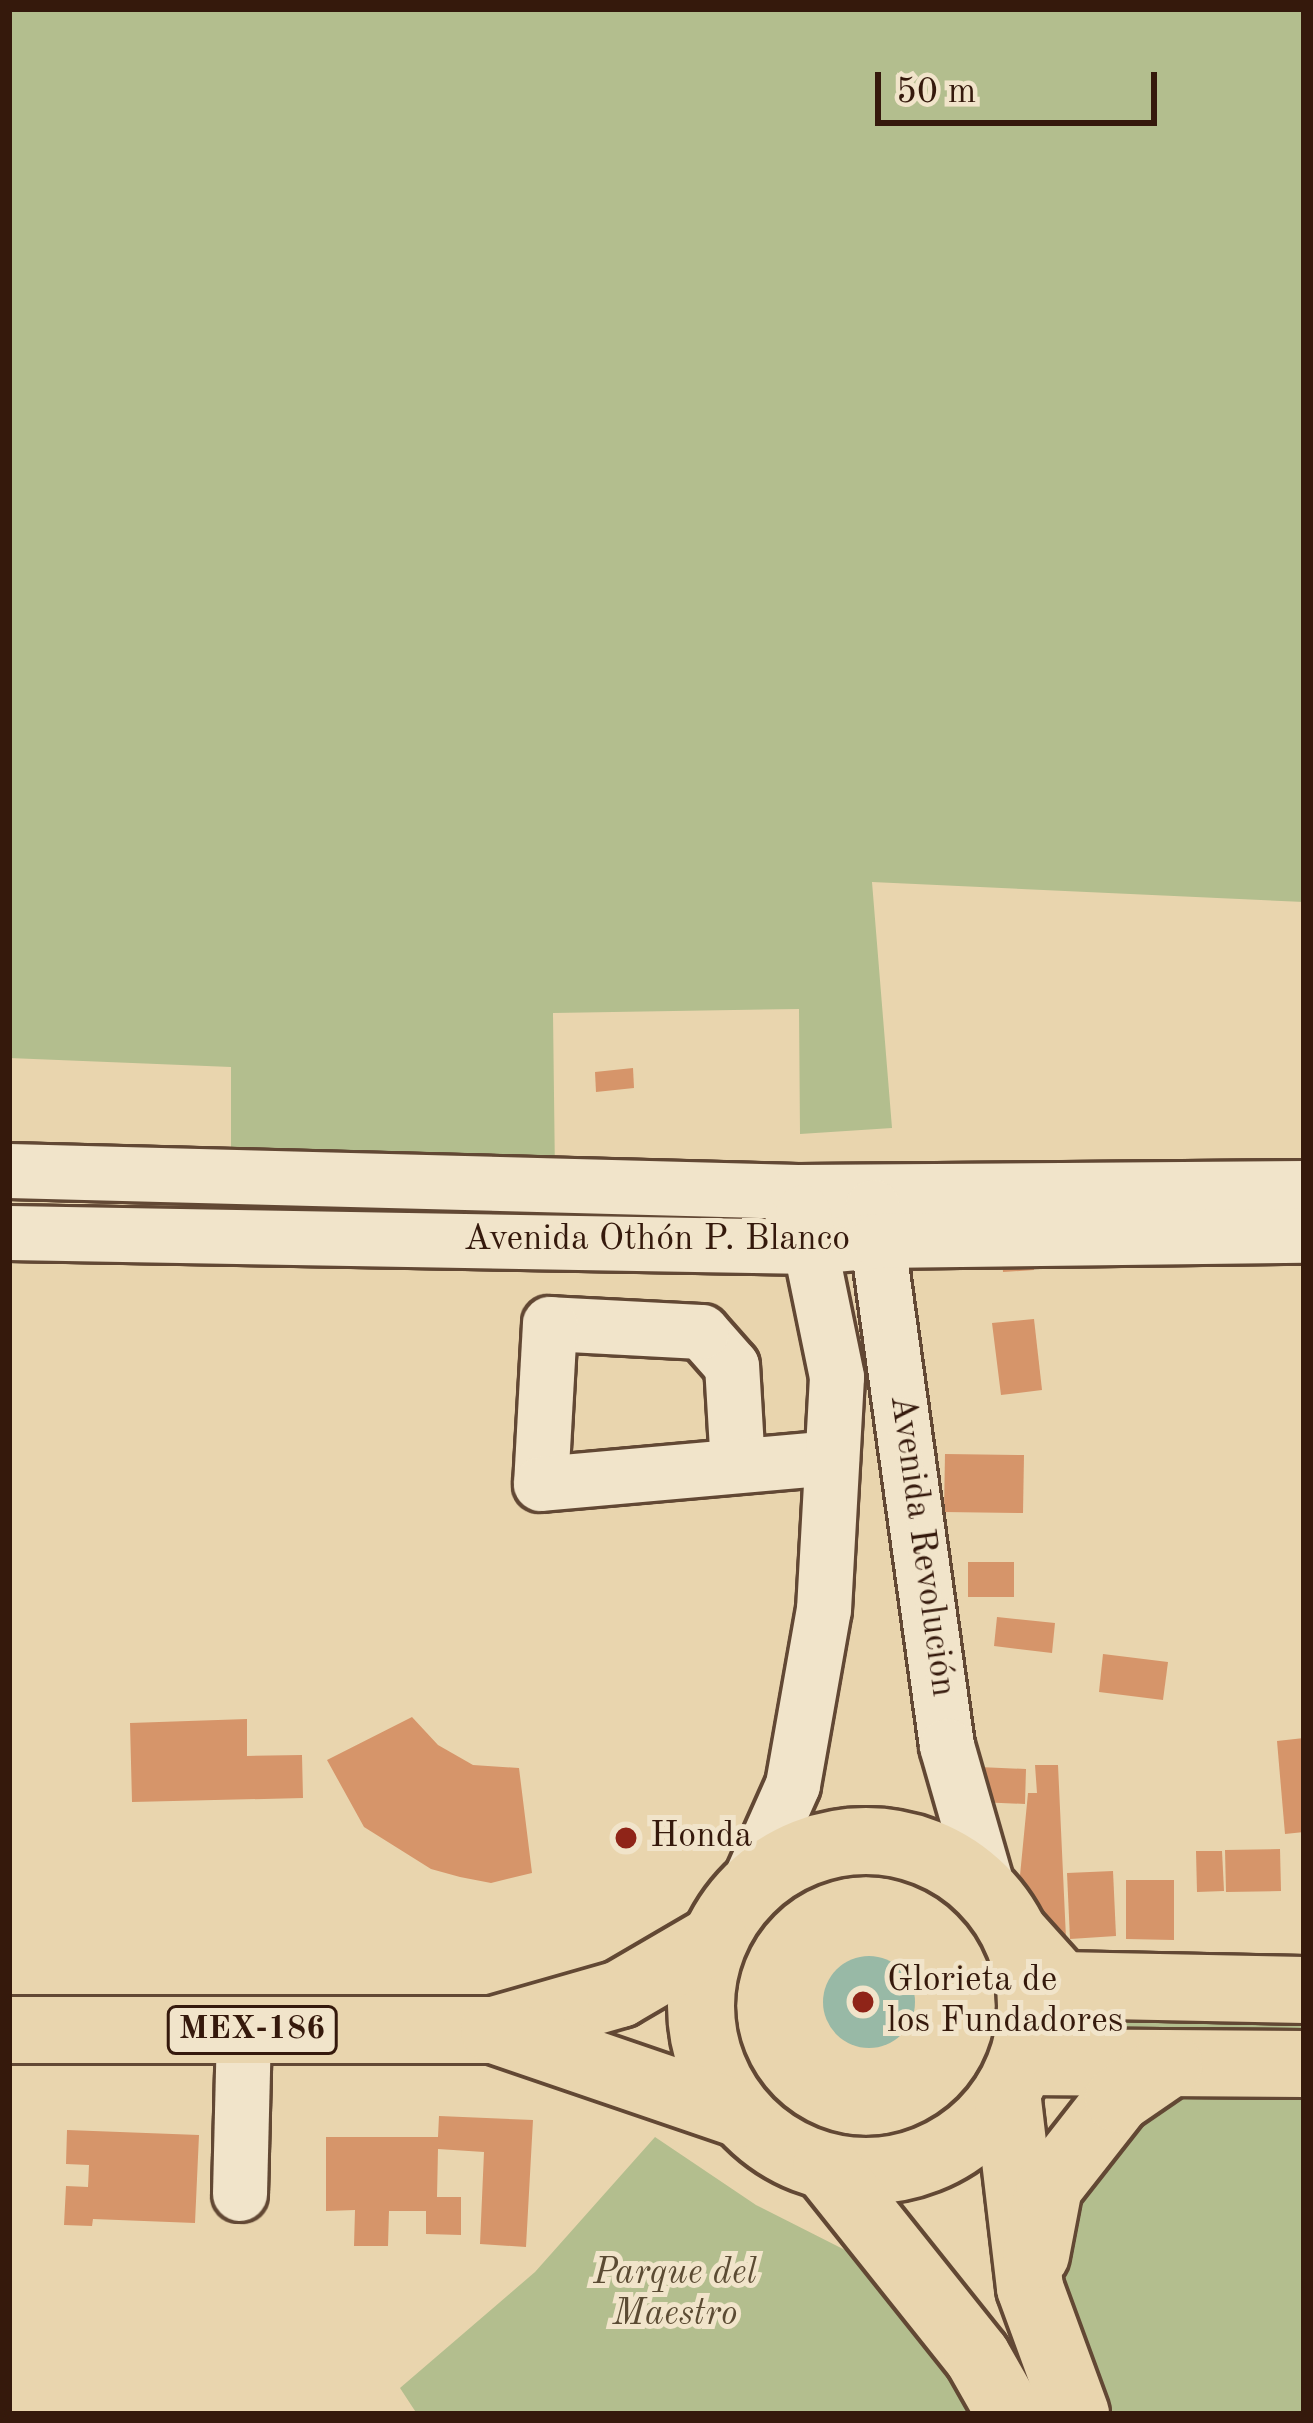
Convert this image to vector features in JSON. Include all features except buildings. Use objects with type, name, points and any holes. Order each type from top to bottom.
[{"type":"main road","points":[[1304,1990],[1061,1985],[1003,1916],[947,1861],[896,1843],[841,1843],[789,1860],[729,1916],[701,1984],[701,2030],[714,2074],[739,2114],[778,2147],[826,2167],[878,2171],[929,2159],[974,2132],[1015,2077],[1169,2064],[1304,2064]]},
{"type":"main road","name":"MEX-186","points":[[9,2030],[494,2030],[620,1994],[729,1916]]},
{"type":"main road","points":[[1003,1916],[1029,1976],[1031,2020],[1015,2077],[1030,2288],[1076,2414]]},
{"type":"main road","name":"MEX-186","points":[[494,2030],[739,2114]]},
{"type":"main road","points":[[1030,2288],[1049,2187],[1118,2099],[1169,2064]]},
{"type":"main road","points":[[826,2167],[976,2356],[1010,2414]]},
{"type":"street","name":"Avenida Othón P. Blanco","points":[[9,1171],[798,1192],[874,1217],[1304,1236]]},
{"type":"street","name":"Avenida Othón P. Blanco","points":[[9,1233],[812,1247],[874,1217],[1304,1188]]},
{"type":"street","name":"Avenida Revolución","points":[[729,1916],[794,1785],[824,1610],[837,1377],[798,1192]]},
{"type":"street","name":"Avenida Revolución","points":[[874,1217],[946,1745],[1003,1916]]},
{"type":"street","points":[[738,1466],[832,1458]]},
{"type":"street","points":[[239,2194],[244,2030]]},
{"type":"green space","points":[[9,9],[1304,9],[1304,902],[872,882],[892,1128],[800,1134],[799,1009],[553,1013],[555,1175],[231,1170],[231,1067],[9,1058]]},
{"type":"green space","points":[[1304,1966],[1304,2414],[1001,2414],[997,2406],[1122,1967]]},
{"type":"green space","name":"Parque del Maestro","points":[[655,2137],[756,2205],[847,2251],[945,2336],[993,2414],[417,2414],[400,2388],[535,2272]]},
{"type":"shaded area","points":[[869,1956],[901,1970],[915,2002],[901,2034],[869,2048],[837,2034],[823,2002],[837,1970]]},
{"type":"place","name":"Honda","points":[[626,1838]]},
{"type":"place","name":"Glorieta de los Fundadores","points":[[863,2002]]}]
